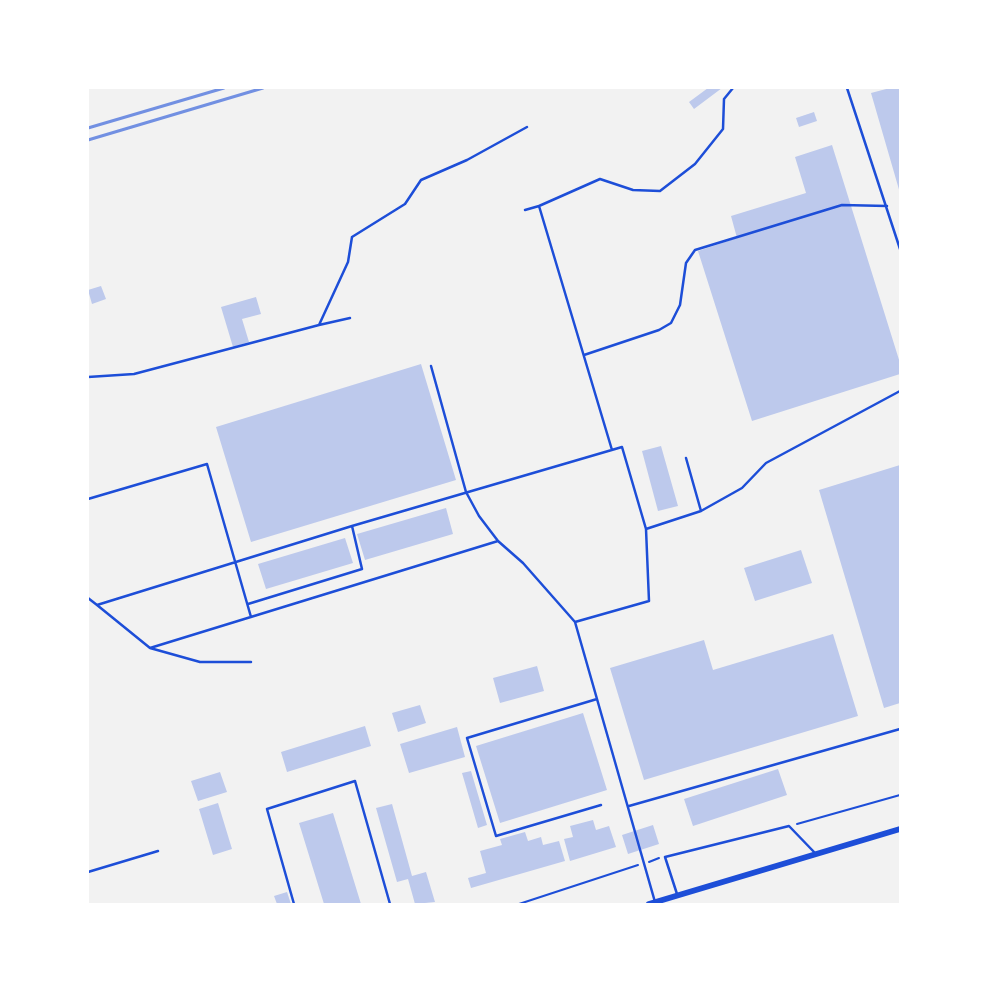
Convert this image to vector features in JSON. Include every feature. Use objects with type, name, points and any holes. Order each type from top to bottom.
[{"type":"street","points":[[652,904],[900,829]]},
{"type":"lane","points":[[526,210],[600,179],[632,190],[660,191],[696,164],[723,128],[724,99],[733,88]]},
{"type":"lane","points":[[847,88],[900,249]]},
{"type":"lane","points":[[319,325],[348,262],[352,237],[405,204],[421,180],[467,160],[527,127]]},
{"type":"lane","points":[[584,355],[659,330],[671,323],[680,305],[686,263],[695,250],[842,204],[887,206]]},
{"type":"lane","points":[[539,206],[612,450]]},
{"type":"lane","points":[[88,378],[134,374],[350,318]]},
{"type":"lane","points":[[431,366],[466,492],[479,516],[498,542],[523,562],[576,622],[644,863],[652,904]]},
{"type":"lane","points":[[646,529],[701,510],[742,488],[766,463],[900,390]]},
{"type":"lane","points":[[97,605],[352,526],[622,447],[646,529],[649,601],[576,622]]},
{"type":"lane","points":[[686,458],[701,510]]},
{"type":"lane","points":[[88,499],[207,464],[251,617]]},
{"type":"lane","points":[[248,604],[362,569],[352,526]]},
{"type":"lane","points":[[150,648],[498,542]]},
{"type":"lane","points":[[88,598],[150,648],[200,662],[251,662]]},
{"type":"lane","points":[[598,699],[467,738],[496,836],[601,805]]},
{"type":"lane","points":[[628,806],[900,729]]},
{"type":"lane","points":[[294,904],[267,809],[355,781],[390,904]]},
{"type":"lane","points":[[677,896],[665,856],[789,826],[816,854]]},
{"type":"lane","points":[[88,872],[158,851]]},
{"type":"path","points":[[789,826],[900,795]]},
{"type":"path","points":[[519,904],[665,856]]},
{"type":"building","points":[[708,88],[722,88],[694,109],[689,102]]},
{"type":"building","points":[[890,88],[900,88],[900,193],[871,93]]},
{"type":"building","points":[[814,112],[817,121],[799,127],[796,118]]},
{"type":"building","points":[[832,145],[900,363],[900,374],[752,421],[698,251],[737,238],[731,216],[806,193],[795,157]]},
{"type":"building","points":[[101,286],[106,299],[92,304],[88,290]]},
{"type":"building","points":[[256,297],[261,314],[242,319],[249,342],[233,347],[221,307]]},
{"type":"building","points":[[421,364],[456,480],[251,542],[216,427]]},
{"type":"building","points":[[661,446],[678,506],[658,511],[642,451]]},
{"type":"building","points":[[900,465],[900,703],[884,708],[819,490]]},
{"type":"building","points":[[446,508],[453,534],[365,560],[357,534]]},
{"type":"building","points":[[345,538],[353,563],[266,589],[258,564]]},
{"type":"building","points":[[801,550],[812,583],[755,601],[744,568]]},
{"type":"building","points":[[833,634],[858,716],[644,780],[610,668],[704,640],[713,670]]},
{"type":"building","points":[[537,666],[544,691],[500,703],[493,678]]},
{"type":"building","points":[[420,705],[426,723],[398,732],[392,713]]},
{"type":"building","points":[[583,713],[607,790],[500,823],[476,746]]},
{"type":"building","points":[[365,726],[371,746],[287,772],[281,752]]},
{"type":"building","points":[[457,727],[465,757],[409,773],[400,744]]},
{"type":"building","points":[[778,769],[787,795],[693,826],[684,799]]},
{"type":"building","points":[[471,771],[487,825],[478,828],[462,773]]},
{"type":"building","points":[[220,772],[227,792],[198,801],[191,781]]},
{"type":"building","points":[[218,803],[232,849],[213,855],[199,809]]},
{"type":"building","points":[[392,804],[412,876],[426,872],[435,902],[415,904],[408,879],[397,882],[376,808]]},
{"type":"building","points":[[333,813],[361,904],[324,904],[299,823]]},
{"type":"building","points":[[593,820],[596,830],[609,826],[616,847],[570,861],[564,839],[573,837],[570,826]]},
{"type":"building","points":[[653,825],[659,844],[628,854],[622,835]]},
{"type":"building","points":[[525,832],[528,841],[541,837],[543,845],[559,841],[565,861],[471,888],[468,878],[486,873],[480,851],[502,845],[500,839]]},
{"type":"building","points":[[287,892],[291,904],[277,904],[274,896]]},
{"type":"railway","points":[[88,128],[224,88]]},
{"type":"railway","points":[[88,140],[263,88]]}]
